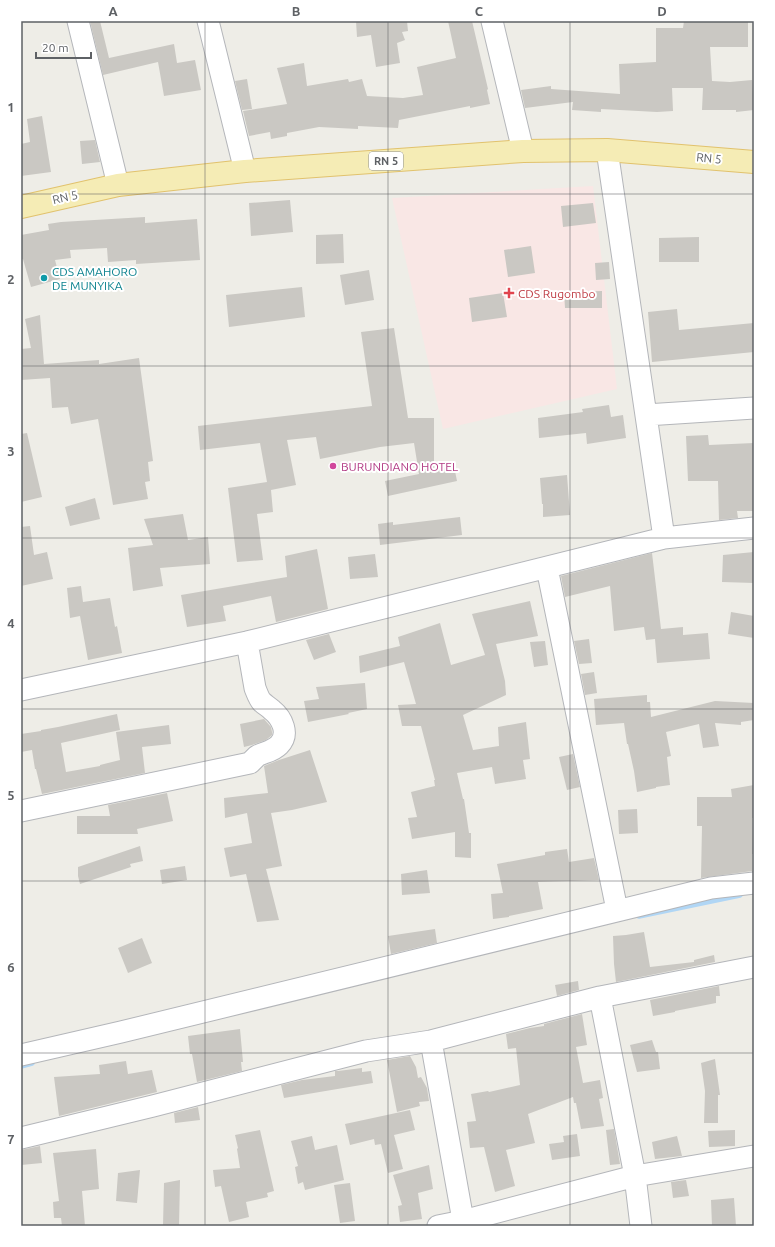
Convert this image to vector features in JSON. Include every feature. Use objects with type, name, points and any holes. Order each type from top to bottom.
[{"type":"main road","name":"RN 5","points":[[21,207],[118,185],[245,171],[523,151],[607,150],[754,162]]},
{"type":"street","points":[[78,21],[118,185]]},
{"type":"street","points":[[208,21],[245,171]]},
{"type":"street","points":[[492,21],[523,151]]},
{"type":"street","points":[[607,150],[664,538]]},
{"type":"street","points":[[646,415],[754,408]]},
{"type":"street","points":[[21,690],[247,642],[664,538],[754,528]]},
{"type":"street","points":[[547,568],[618,910]]},
{"type":"street","points":[[21,811],[250,763],[257,756],[272,750],[280,744],[284,734],[284,728],[276,714],[262,702],[258,695],[255,688],[247,642]]},
{"type":"street","points":[[21,1055],[711,888],[754,883]]},
{"type":"street","points":[[21,1138],[153,1106],[366,1051],[431,1041],[600,997],[754,967]]},
{"type":"street","points":[[600,997],[635,1176],[641,1226]]},
{"type":"street","points":[[431,1041],[463,1224]]},
{"type":"street","points":[[438,1226],[463,1224],[635,1176],[754,1156]]},
{"type":"shaded area","name":"CDS Rugombo","points":[[593,186],[617,389],[443,429],[392,198]]},
{"type":"building","points":[[90,21],[100,21],[109,58],[174,44],[177,63],[195,60],[201,90],[164,96],[158,62],[103,75]]},
{"type":"building","points":[[356,21],[407,21],[408,31],[402,32],[405,40],[397,43],[400,63],[376,67],[371,35],[357,37]]},
{"type":"building","points":[[448,21],[472,21],[488,89],[490,104],[470,108],[470,106],[399,120],[398,128],[358,126],[358,129],[319,127],[287,133],[287,136],[271,139],[270,132],[249,136],[243,111],[287,104],[277,68],[304,63],[307,86],[348,79],[349,82],[362,79],[367,96],[403,98],[423,95],[417,67],[456,58]]},
{"type":"building","points":[[684,21],[748,21],[748,47],[710,47],[712,81],[730,82],[752,80],[754,110],[736,112],[736,110],[702,110],[703,88],[672,88],[673,111],[657,112],[601,109],[601,112],[572,110],[573,102],[525,108],[521,90],[551,86],[551,89],[620,94],[619,64],[656,62],[656,28],[683,28]]},
{"type":"building","points":[[247,79],[252,109],[242,110],[235,81]]},
{"type":"building","points":[[42,116],[51,172],[21,176],[21,144],[30,142],[27,119]]},
{"type":"building","points":[[95,140],[100,162],[82,164],[80,141]]},
{"type":"building","points":[[290,200],[293,232],[251,236],[249,203]]},
{"type":"building","points":[[593,203],[596,223],[563,227],[561,206]]},
{"type":"building","points":[[145,217],[145,223],[197,219],[200,260],[136,264],[136,260],[108,262],[107,248],[70,250],[71,258],[55,260],[60,279],[31,287],[23,259],[21,259],[21,235],[49,230],[48,224],[61,222]]},
{"type":"building","points":[[343,234],[344,263],[316,264],[316,235]]},
{"type":"building","points":[[699,237],[699,262],[659,262],[659,238]]},
{"type":"building","points":[[531,246],[535,273],[508,277],[504,250]]},
{"type":"building","points":[[609,262],[610,279],[596,280],[595,263]]},
{"type":"building","points":[[369,270],[374,300],[345,305],[340,275]]},
{"type":"building","points":[[302,287],[305,317],[229,327],[226,295]]},
{"type":"building","points":[[602,291],[602,308],[565,308],[564,292]]},
{"type":"building","points":[[503,293],[507,317],[472,322],[469,298]]},
{"type":"building","points":[[677,309],[679,330],[754,323],[754,352],[652,362],[648,312]]},
{"type":"building","points":[[40,315],[44,364],[99,360],[99,364],[139,358],[153,461],[148,462],[150,481],[145,482],[148,499],[113,505],[98,419],[71,424],[68,407],[52,408],[50,378],[21,380],[21,349],[31,348],[25,319]]},
{"type":"building","points":[[394,328],[408,418],[434,418],[434,471],[454,466],[457,481],[388,496],[385,481],[419,474],[414,443],[380,447],[320,459],[316,437],[287,440],[296,485],[271,490],[273,512],[257,514],[263,560],[237,562],[228,488],[267,482],[260,443],[200,450],[198,426],[372,406],[361,332]]},
{"type":"building","points":[[609,405],[611,417],[623,415],[626,438],[587,444],[586,433],[539,438],[538,418],[583,412],[582,409]]},
{"type":"building","points":[[27,433],[42,497],[21,502],[21,434]]},
{"type":"building","points":[[708,435],[709,445],[754,443],[754,511],[737,511],[738,518],[719,520],[718,481],[688,481],[686,436]]},
{"type":"building","points":[[567,475],[570,515],[543,517],[540,478]]},
{"type":"building","points":[[95,498],[100,519],[70,526],[65,507]]},
{"type":"building","points":[[183,514],[188,540],[208,537],[210,564],[160,568],[163,586],[133,591],[128,548],[153,545],[144,519]]},
{"type":"building","points":[[460,517],[462,535],[380,545],[378,524],[393,522],[393,525]]},
{"type":"building","points":[[30,526],[34,555],[47,552],[53,579],[21,586],[21,527]]},
{"type":"building","points":[[317,549],[328,609],[276,622],[271,596],[223,606],[226,621],[187,627],[181,595],[287,577],[285,556]]},
{"type":"building","points":[[754,552],[754,583],[722,582],[723,555]]},
{"type":"building","points":[[652,553],[661,629],[683,627],[683,635],[708,633],[710,659],[657,663],[655,639],[646,640],[644,627],[614,631],[610,586],[565,597],[561,576]]},
{"type":"building","points":[[375,554],[378,577],[350,579],[348,557]]},
{"type":"building","points":[[81,586],[83,602],[110,598],[115,627],[117,626],[122,653],[88,660],[80,616],[70,618],[67,588]]},
{"type":"building","points":[[530,601],[538,636],[496,644],[505,681],[506,695],[463,715],[473,750],[499,746],[498,727],[526,722],[530,759],[523,760],[526,779],[495,784],[492,767],[457,773],[464,799],[469,833],[471,833],[471,858],[455,857],[455,832],[412,839],[408,818],[417,817],[411,792],[435,786],[435,780],[421,726],[402,726],[398,705],[416,704],[404,662],[360,673],[359,656],[400,646],[398,637],[440,623],[451,665],[485,655],[472,614]]},
{"type":"building","points":[[731,612],[754,616],[754,638],[728,634]]},
{"type":"building","points":[[329,634],[336,652],[314,660],[306,640]]},
{"type":"building","points":[[589,639],[592,663],[579,664],[574,641]]},
{"type":"building","points":[[545,641],[548,665],[534,667],[530,642]]},
{"type":"building","points":[[594,672],[597,693],[585,695],[581,674]]},
{"type":"building","points":[[365,683],[367,709],[308,722],[304,701],[319,699],[316,687]]},
{"type":"building","points":[[647,695],[647,702],[650,702],[651,717],[715,701],[754,703],[754,720],[741,722],[741,725],[715,723],[719,746],[703,748],[699,724],[666,732],[671,756],[667,757],[670,785],[637,792],[624,723],[596,725],[594,699]]},
{"type":"building","points":[[117,714],[120,730],[61,743],[66,772],[100,766],[120,760],[116,732],[169,725],[171,744],[142,747],[145,773],[42,794],[35,769],[32,750],[21,752],[21,734]]},
{"type":"building","points":[[264,719],[271,727],[272,735],[266,740],[244,747],[240,724]]},
{"type":"building","points":[[310,750],[327,802],[271,813],[282,866],[266,869],[279,920],[257,922],[246,874],[230,877],[224,848],[252,843],[247,813],[225,818],[224,798],[268,793],[264,766]]},
{"type":"building","points":[[573,754],[580,787],[567,790],[559,757]]},
{"type":"building","points":[[754,785],[754,818],[752,818],[752,871],[701,878],[702,826],[697,826],[697,797],[732,797],[731,789]]},
{"type":"building","points":[[167,793],[173,821],[137,829],[138,834],[77,834],[77,816],[110,816],[108,805]]},
{"type":"building","points":[[637,809],[638,833],[619,834],[618,810]]},
{"type":"building","points":[[140,846],[143,861],[130,864],[131,867],[80,884],[78,867]]},
{"type":"building","points":[[567,849],[569,862],[594,858],[599,880],[538,882],[543,909],[493,919],[491,894],[503,893],[497,864],[545,855],[545,852]]},
{"type":"building","points":[[185,866],[187,880],[162,884],[160,870]]},
{"type":"building","points":[[427,870],[430,893],[402,895],[401,874]]},
{"type":"building","points":[[435,929],[437,943],[391,954],[388,936]]},
{"type":"building","points":[[644,932],[650,967],[694,962],[694,960],[714,955],[715,962],[616,982],[613,936]]},
{"type":"building","points":[[142,938],[152,963],[128,973],[118,948]]},
{"type":"building","points":[[578,981],[579,990],[557,996],[555,985]]},
{"type":"building","points":[[719,986],[720,996],[716,996],[716,1003],[653,1016],[650,1000]]},
{"type":"building","points":[[582,1014],[587,1045],[576,1047],[583,1083],[600,1080],[603,1098],[599,1099],[604,1126],[581,1129],[576,1103],[574,1103],[573,1097],[528,1114],[535,1143],[506,1150],[515,1186],[495,1192],[484,1147],[470,1148],[467,1122],[476,1121],[471,1094],[489,1092],[520,1085],[516,1048],[508,1049],[506,1034],[544,1026],[544,1024]]},
{"type":"building","points":[[240,1029],[243,1062],[241,1062],[242,1071],[197,1082],[192,1054],[190,1054],[188,1036]]},
{"type":"building","points":[[652,1040],[656,1052],[658,1052],[660,1069],[637,1072],[630,1045]]},
{"type":"building","points":[[410,1056],[416,1067],[418,1078],[421,1077],[427,1088],[429,1101],[419,1102],[420,1106],[397,1112],[387,1060]]},
{"type":"building","points":[[715,1059],[720,1095],[718,1095],[718,1123],[704,1123],[705,1091],[701,1063]]},
{"type":"building","points":[[126,1061],[128,1074],[152,1070],[157,1092],[59,1116],[54,1077],[100,1074],[99,1065]]},
{"type":"building","points":[[362,1068],[362,1072],[371,1071],[373,1083],[284,1098],[281,1085],[302,1080],[335,1076],[335,1071]]},
{"type":"building","points":[[198,1107],[200,1120],[175,1123],[174,1113]]},
{"type":"building","points":[[410,1110],[415,1130],[394,1135],[403,1169],[388,1173],[381,1144],[375,1145],[374,1139],[350,1145],[345,1124]]},
{"type":"building","points":[[614,1129],[620,1164],[610,1165],[606,1130]]},
{"type":"building","points":[[260,1130],[274,1191],[267,1193],[268,1197],[246,1202],[249,1217],[229,1222],[221,1186],[215,1187],[213,1170],[240,1168],[235,1135]]},
{"type":"building","points":[[735,1130],[735,1146],[709,1147],[708,1131]]},
{"type":"building","points":[[577,1134],[580,1156],[552,1160],[549,1144],[564,1142],[563,1136]]},
{"type":"building","points":[[312,1136],[315,1150],[337,1145],[344,1180],[305,1190],[303,1182],[298,1184],[295,1167],[298,1166],[291,1141]]},
{"type":"building","points":[[677,1136],[682,1156],[655,1159],[652,1142]]},
{"type":"building","points":[[40,1146],[42,1163],[21,1165],[21,1150]]},
{"type":"building","points":[[96,1149],[99,1189],[82,1191],[85,1226],[62,1226],[61,1218],[54,1218],[53,1202],[59,1201],[53,1153]]},
{"type":"building","points":[[429,1165],[433,1189],[418,1193],[422,1219],[400,1222],[398,1206],[402,1205],[393,1175]]},
{"type":"building","points":[[140,1170],[137,1203],[116,1201],[118,1173]]},
{"type":"building","points":[[180,1180],[179,1226],[163,1226],[164,1183]]},
{"type":"building","points":[[686,1180],[689,1196],[673,1198],[671,1182]]},
{"type":"building","points":[[350,1183],[355,1221],[340,1223],[334,1185]]},
{"type":"building","points":[[734,1198],[736,1226],[712,1226],[711,1200]]},
{"type":"waterway","points":[[639,916],[740,895]]},
{"type":"waterway","points":[[21,1066],[32,1063]]},
{"type":"place","name":"CDS AMAHORO DE MUNYIKA","points":[[44,278]]},
{"type":"place","name":"CDS Rugombo","points":[[509,293]]},
{"type":"place","name":"BURUNDIANO HOTEL","points":[[333,466]]}]
